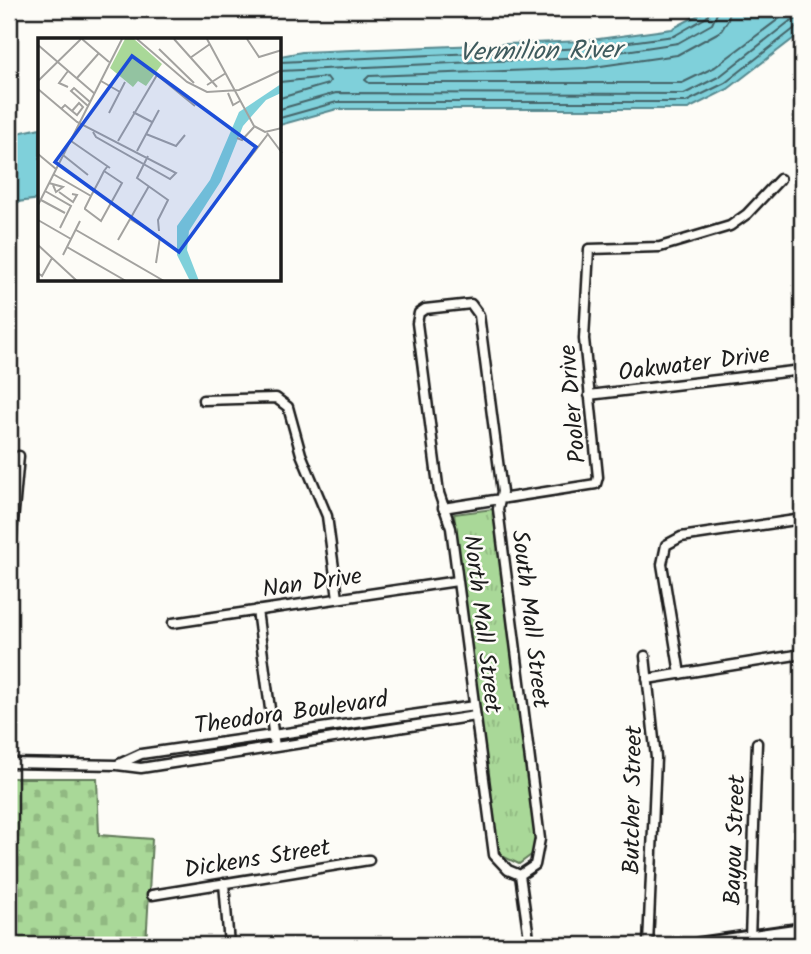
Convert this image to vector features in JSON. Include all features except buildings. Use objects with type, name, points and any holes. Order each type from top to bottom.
[{"type":"main road","points":[[698,945],[802,930]]},
{"type":"street","name":"Pooler Drive","points":[[443,509],[596,484],[598,477],[584,339],[589,249],[660,247],[730,226],[740,221],[780,179]]},
{"type":"street","name":"South Mall Street","points":[[447,306],[471,304],[479,315],[500,499],[498,509],[540,839],[534,865],[520,875]]},
{"type":"street","name":"North Mall Street","points":[[447,306],[422,310],[417,323],[443,509],[451,527],[494,855],[508,870],[520,875]]},
{"type":"street","name":"Oakwater Drive","points":[[589,395],[802,370]]},
{"type":"street","points":[[203,400],[276,398],[288,407],[301,454],[327,516],[338,598]]},
{"type":"street","points":[[9,567],[19,456]]},
{"type":"street","points":[[680,674],[662,564],[666,545],[681,537],[802,519]]},
{"type":"street","name":"Nan Drive","points":[[173,623],[457,581]]},
{"type":"street","points":[[257,610],[275,747]]},
{"type":"street","points":[[647,679],[802,654]]},
{"type":"street","name":"Butcher Street","points":[[645,656],[656,758],[648,945]]},
{"type":"street","name":"Theodora Boulevard","points":[[117,765],[141,754],[474,706]]},
{"type":"street","name":"Theodora Boulevard","points":[[9,763],[141,768],[475,716]]},
{"type":"street","name":"Bayou Street","points":[[750,938],[757,743]]},
{"type":"street","name":"Dickens Street","points":[[152,895],[369,859]]},
{"type":"street","points":[[520,875],[530,945]]},
{"type":"street","points":[[224,883],[229,945]]},
{"type":"green space","points":[[493,509],[536,841],[534,853],[519,864],[502,856],[496,842],[454,514]]},
{"type":"green space","points":[[9,778],[97,778],[99,835],[152,839],[146,945],[9,945]]},
{"type":"water","name":"Vermilion River","points":[[709,9],[802,9],[802,32],[728,89],[688,109],[337,109],[282,124],[282,56],[302,52],[584,41],[672,29]]},
{"type":"water","points":[[38,128],[38,199],[9,203],[9,135]]}]
